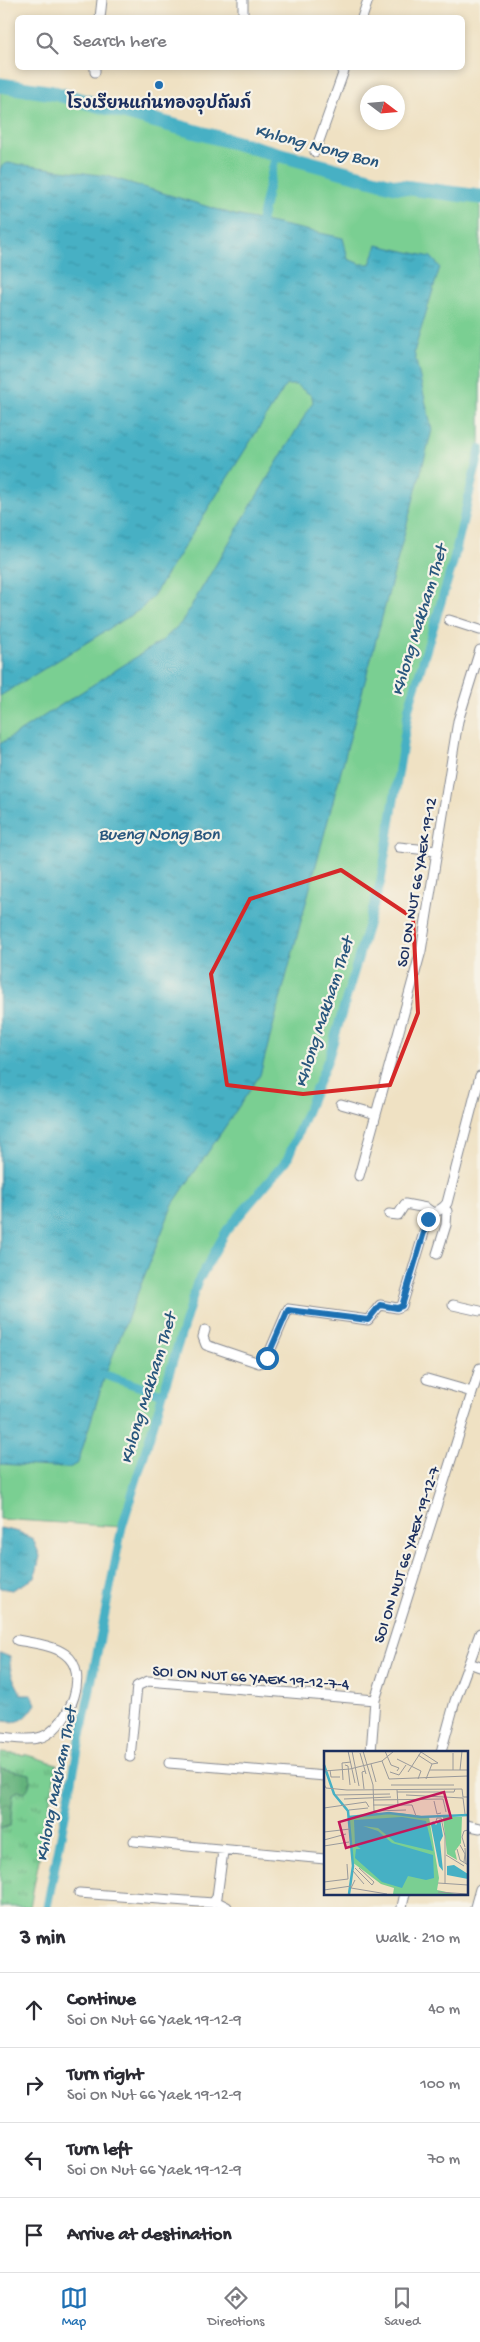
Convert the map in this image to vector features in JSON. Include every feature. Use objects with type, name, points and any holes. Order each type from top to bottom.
[{"type":"street","points":[[100,15],[102,0]]},
{"type":"street","points":[[243,0],[243,15]]},
{"type":"street","points":[[363,15],[368,0]]},
{"type":"street","points":[[315,152],[344,70]]},
{"type":"street","points":[[448,620],[480,630]]},
{"type":"street","name":"SOI ON NUT 66 YAEK 19-12","points":[[359,1176],[421,950],[458,721],[480,650]]},
{"type":"street","points":[[399,846],[437,851]]},
{"type":"street","points":[[205,1330],[203,1337],[206,1345],[258,1362],[267,1358],[288,1310],[368,1320],[380,1305],[400,1308],[403,1304],[428,1219],[447,1203],[480,1076]]},
{"type":"street","points":[[341,1104],[376,1114]]},
{"type":"street","points":[[388,1214],[398,1215],[405,1204],[426,1208],[433,1213]]},
{"type":"street","points":[[437,1254],[447,1220],[447,1212],[443,1208]]},
{"type":"street","points":[[453,1305],[480,1311]]},
{"type":"street","name":"SOI ON NUT 66 YAEK 19-12-7","points":[[371,1751],[375,1700],[480,1368]]},
{"type":"street","points":[[427,1379],[472,1392]]},
{"type":"street","points":[[441,1751],[455,1702],[480,1633]]},
{"type":"street","points":[[0,1737],[45,1736],[61,1722],[74,1694],[76,1679],[74,1663],[64,1653],[17,1640]]},
{"type":"street","points":[[469,1663],[480,1667]]},
{"type":"street","name":"SOI ON NUT 66 YAEK 19-12-7-4","points":[[130,1757],[137,1686],[148,1681],[375,1700]]},
{"type":"street","points":[[169,1763],[324,1776]]},
{"type":"street","points":[[134,1841],[223,1851],[324,1859]]},
{"type":"street","points":[[216,1901],[223,1851]]},
{"type":"street","points":[[475,1907],[480,1889]]},
{"type":"street","points":[[79,1893],[206,1903],[216,1901],[226,1907]]},
{"type":"street","points":[[402,1907],[405,1894]]},
{"type":"highlighted area","points":[[341,870],[413,918],[418,1013],[390,1085],[303,1094],[227,1085],[211,974],[250,899]]},
{"type":"green space","name":"Bueng Nong Bon","points":[[0,85],[54,93],[395,186],[480,197],[480,449],[453,563],[409,707],[381,881],[329,1057],[287,1160],[227,1230],[197,1283],[122,1527],[0,1519]]},
{"type":"green space","points":[[0,1753],[27,1755],[57,1764],[30,1907],[0,1907],[0,1829],[10,1826],[13,1794],[18,1791],[5,1769],[0,1768]]},
{"type":"green space","points":[[0,1768],[30,1774],[30,1779],[29,1786],[25,1792],[18,1791],[13,1794],[10,1826],[0,1829]]},
{"type":"water","name":"Bueng Nong Bon","points":[[8,163],[107,176],[235,215],[343,238],[348,259],[360,264],[370,264],[377,245],[431,257],[440,267],[414,352],[432,430],[260,1075],[173,1204],[105,1375],[78,1463],[69,1468],[0,1464],[0,744],[163,640],[181,623],[313,402],[312,396],[296,385],[286,385],[153,596],[141,609],[0,696],[0,169]]},
{"type":"water","points":[[0,1528],[19,1532],[33,1539],[40,1556],[35,1578],[12,1590],[0,1588]]},
{"type":"water","points":[[0,1653],[10,1657],[12,1673],[22,1695],[32,1695],[36,1704],[28,1715],[21,1720],[12,1722],[0,1721]]},
{"type":"waterway","name":"Khlong Nong Bon","points":[[0,85],[54,93],[395,186],[480,197]]},
{"type":"waterway","points":[[261,220],[276,154]]},
{"type":"waterway","name":"Khlong Makham Thet","points":[[47,1907],[122,1527],[197,1283],[227,1230],[287,1160],[329,1057],[381,881],[409,707],[453,563],[480,449]]},
{"type":"waterway","points":[[105,1375],[162,1394]]},
{"type":"place","name":"โรงเรียนแก่นทองอุปถัมภ์","points":[[159,85]]},
{"type":"route","points":[[267,1358],[285,1313],[292,1308],[368,1320],[382,1304],[400,1308],[403,1304],[428,1219]]}]
